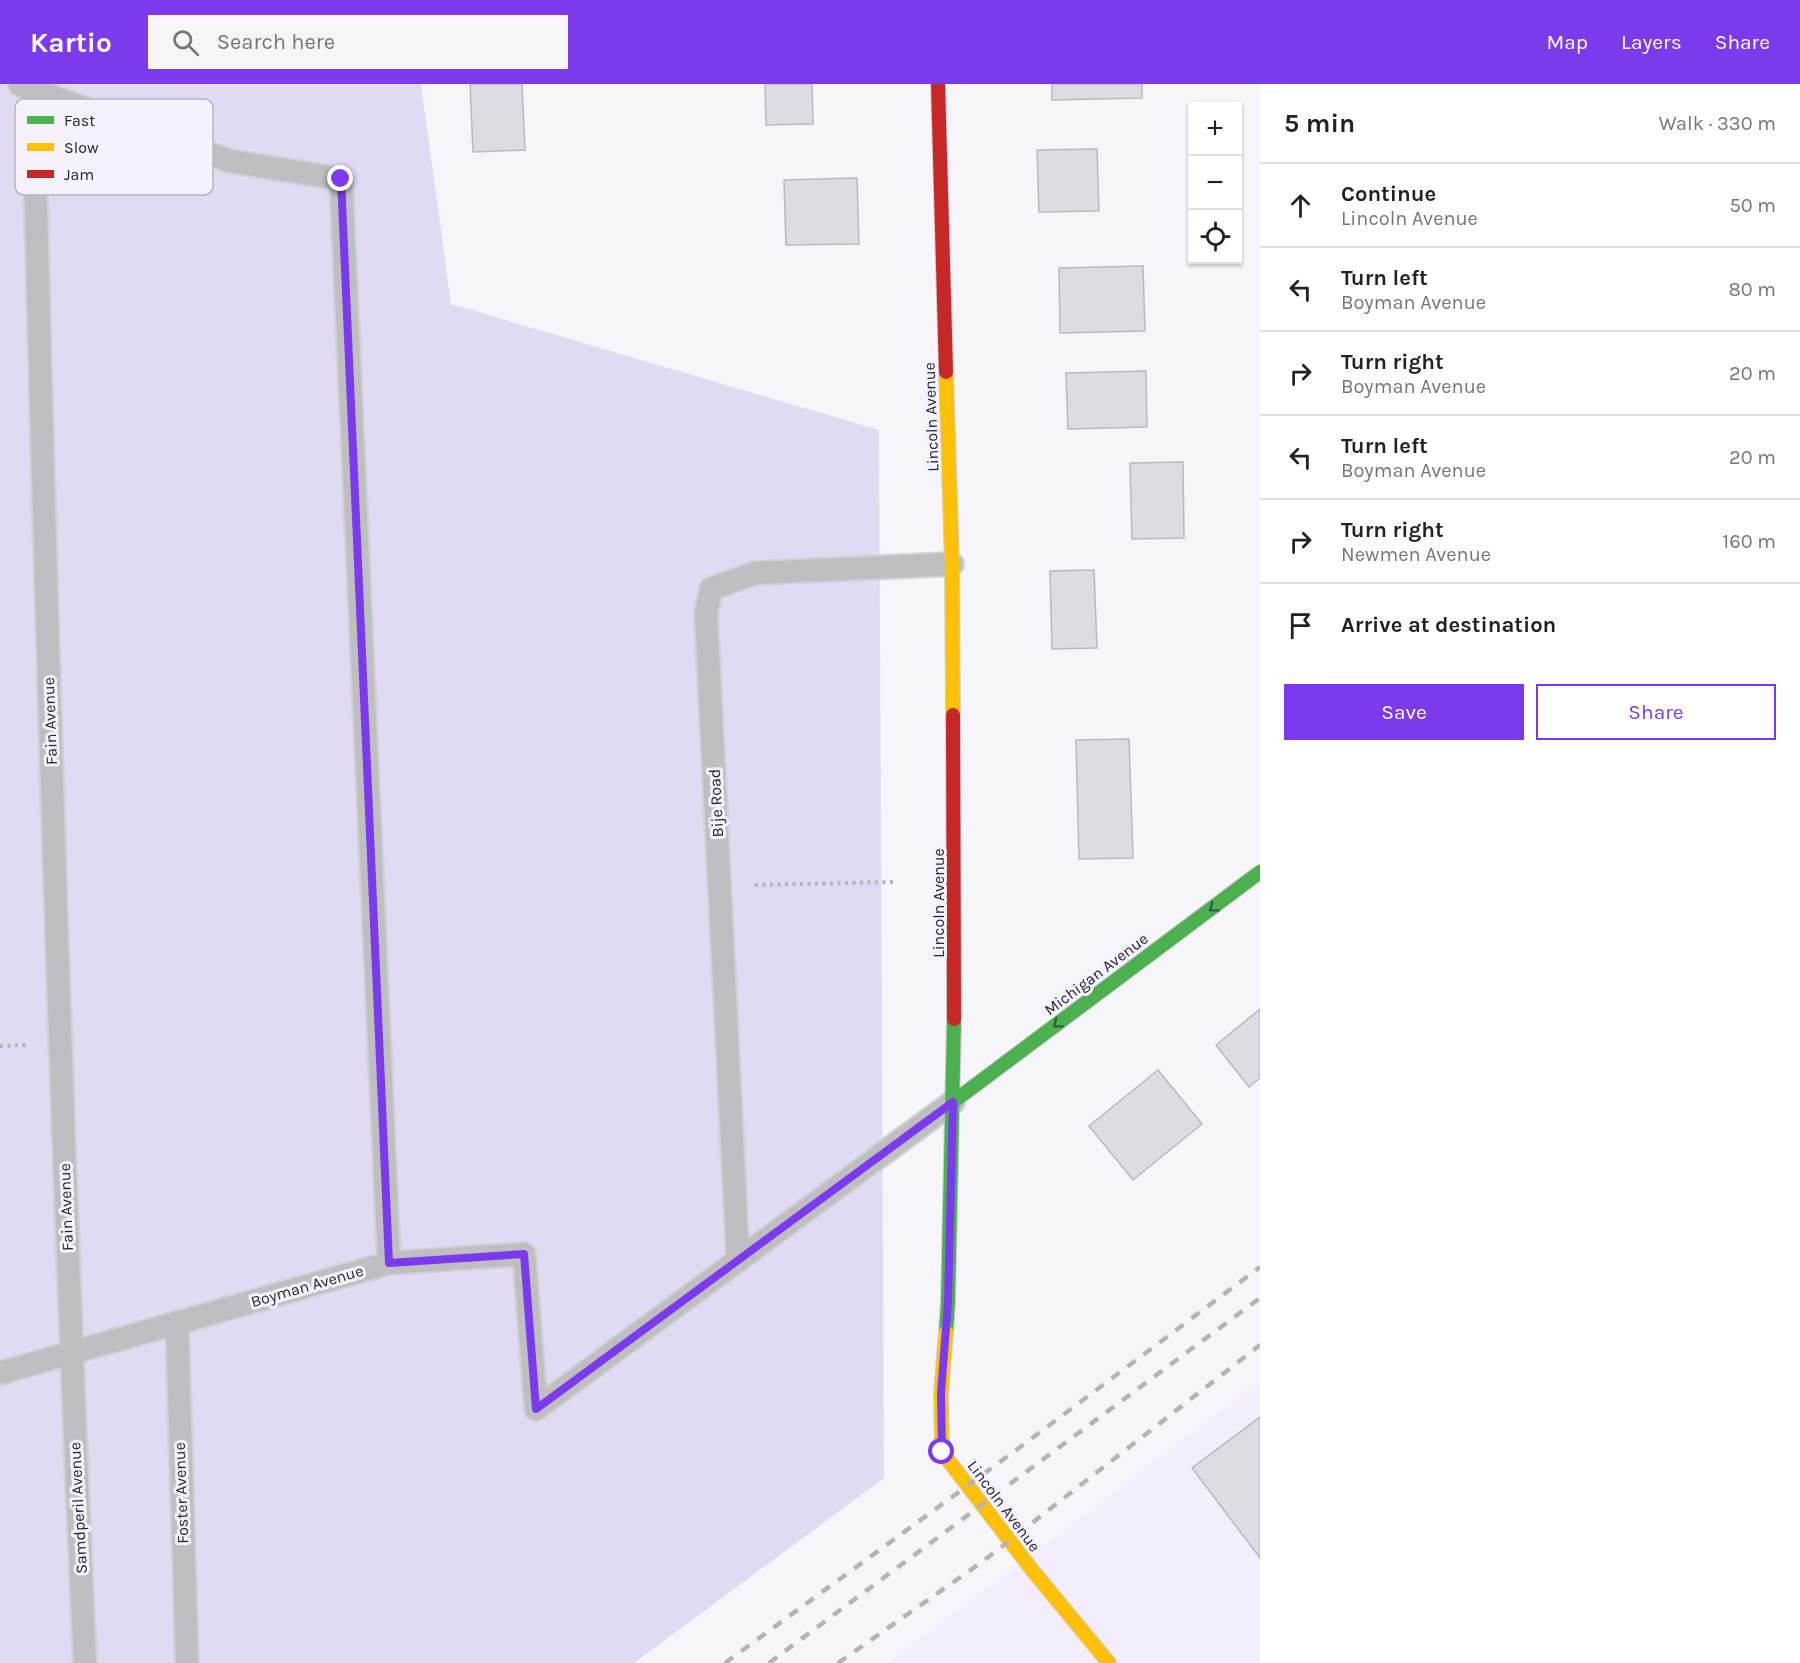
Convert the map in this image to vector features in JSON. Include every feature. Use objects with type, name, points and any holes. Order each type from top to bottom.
[{"type":"street","name":"Lincoln Avenue","points":[[938,84],[952,564],[955,883],[953,1102],[948,1302],[941,1393],[942,1452],[1033,1571],[1109,1663]]},
{"type":"street","name":"Michigan Avenue","points":[[953,1102],[1260,872]]},
{"type":"lane","points":[[26,87],[59,99]]},
{"type":"lane","points":[[213,155],[230,161],[341,179],[389,1263]]},
{"type":"lane","name":"Fain Avenue","points":[[30,195],[71,1353]]},
{"type":"lane","name":"Bije Road","points":[[738,1261],[706,615],[711,589],[755,573],[952,564]]},
{"type":"lane","name":"Boyman Avenue","points":[[0,1373],[389,1263],[524,1254],[536,1409],[953,1102]]},
{"type":"lane","name":"Foster Avenue","points":[[177,1323],[187,1663]]},
{"type":"lane","name":"Samdperil Avenue","points":[[71,1353],[85,1663]]},
{"type":"path","points":[[720,886],[896,882]]},
{"type":"shaded area","points":[[0,84],[421,84],[451,304],[879,430],[884,1478],[634,1663],[0,1663]]},
{"type":"shaded area","points":[[1260,1381],[1260,1663],[887,1663],[1075,1523]]},
{"type":"building","points":[[470,84],[522,84],[525,150],[473,152]]},
{"type":"building","points":[[765,84],[812,84],[813,124],[766,125]]},
{"type":"building","points":[[1052,84],[1142,84],[1142,98],[1052,100]]},
{"type":"building","points":[[1097,149],[1099,211],[1039,212],[1037,150]]},
{"type":"building","points":[[857,178],[859,244],[786,245],[784,180]]},
{"type":"building","points":[[1143,266],[1145,331],[1060,333],[1059,268]]},
{"type":"building","points":[[1146,371],[1147,427],[1068,429],[1066,373]]},
{"type":"building","points":[[1183,462],[1184,538],[1132,539],[1130,463]]},
{"type":"building","points":[[1094,570],[1097,648],[1052,649],[1050,571]]},
{"type":"building","points":[[1129,739],[1133,858],[1079,859],[1076,740]]},
{"type":"building","points":[[1260,1009],[1260,1078],[1249,1087],[1216,1045]]},
{"type":"building","points":[[1158,1070],[1202,1124],[1133,1180],[1089,1126]]},
{"type":"building","points":[[1260,1417],[1260,1558],[1192,1468]]},
{"type":"railway","points":[[725,1663],[1019,1448],[1260,1267]]},
{"type":"railway","points":[[769,1663],[1260,1298]]},
{"type":"railway","points":[[838,1663],[982,1562],[1260,1345]]},
{"type":"traffic: fast","points":[[953,1102],[1260,872]]},
{"type":"traffic: fast","points":[[946,1332],[954,1019]]},
{"type":"traffic: slow","points":[[946,372],[952,564],[953,715]]},
{"type":"traffic: slow","points":[[946,1332],[941,1393],[942,1452],[1033,1571],[1109,1663]]},
{"type":"traffic: jam","points":[[938,84],[946,372]]},
{"type":"traffic: jam","points":[[953,715],[954,1019]]},
{"type":"route","points":[[341,179],[389,1263],[524,1254],[536,1409],[953,1102],[948,1302],[941,1393],[942,1452]]}]
